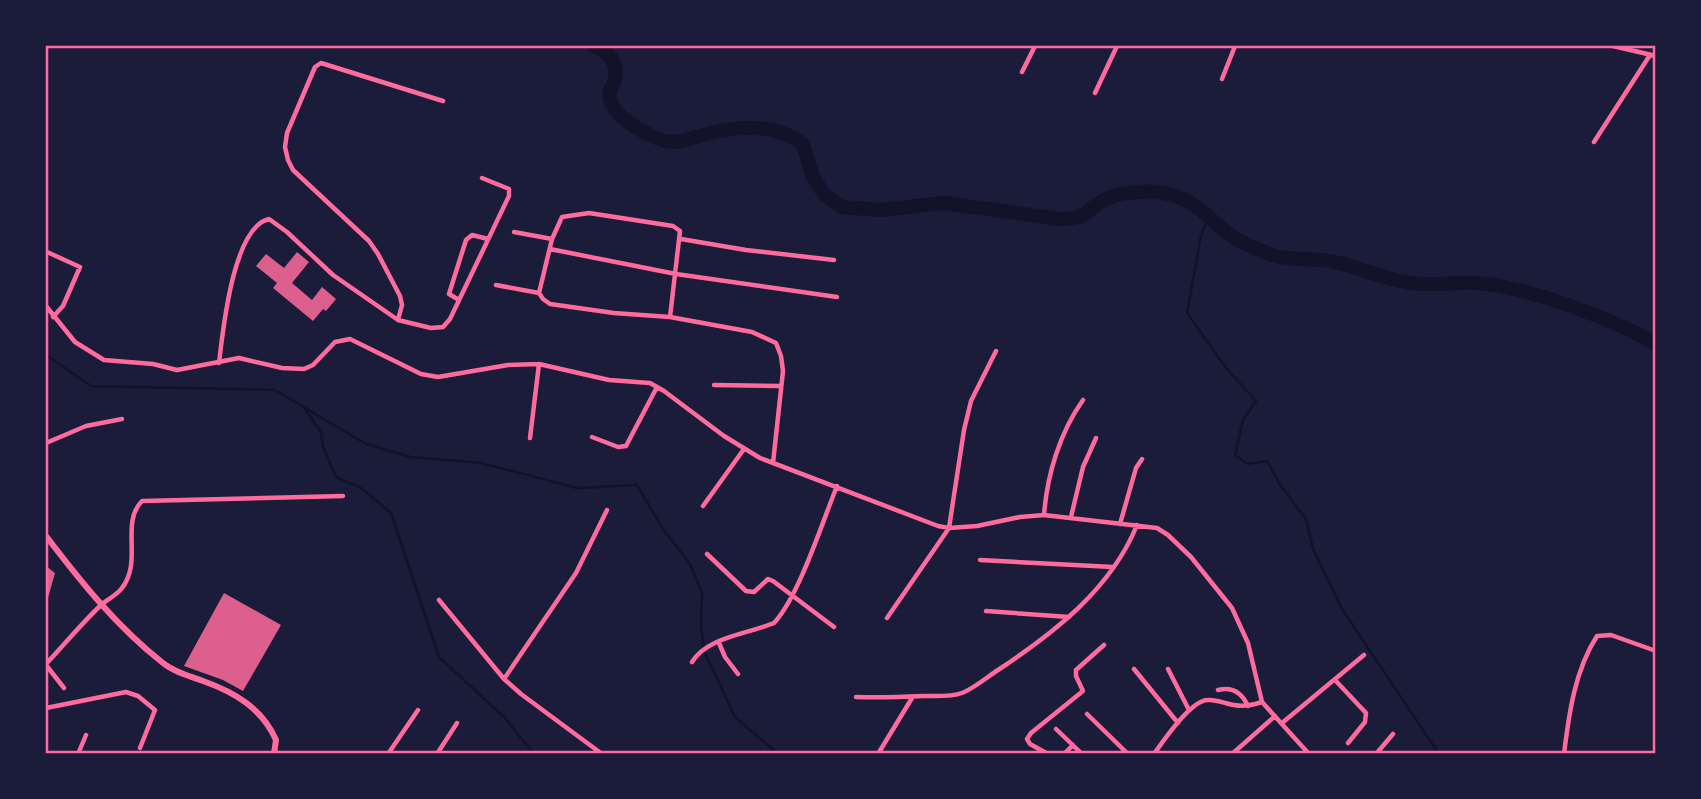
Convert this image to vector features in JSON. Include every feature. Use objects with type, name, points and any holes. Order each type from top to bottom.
[{"type":"street","points":[[1021,72],[1035,46]]},
{"type":"street","points":[[1095,93],[1117,46]]},
{"type":"street","points":[[1222,79],[1235,46]]},
{"type":"street","points":[[1594,142],[1653,55],[1634,48],[1613,46]]},
{"type":"street","points":[[398,320],[402,305],[390,273],[369,241],[293,170],[285,147],[287,133],[316,67],[321,63],[443,101]]},
{"type":"street","points":[[219,363],[238,255],[249,233],[261,220],[268,219],[277,223],[333,275],[398,320],[431,328],[443,327],[450,319],[509,196],[509,189],[482,178]]},
{"type":"street","points":[[670,317],[680,231],[673,226],[589,213],[562,217],[552,239],[540,293],[550,304],[727,326],[766,337],[776,343],[783,371],[772,463]]},
{"type":"street","points":[[514,232],[552,239]]},
{"type":"street","points":[[459,300],[449,294],[466,240],[472,235],[488,239]]},
{"type":"street","points":[[681,239],[834,260]]},
{"type":"street","points":[[550,249],[676,274],[836,297]]},
{"type":"street","points":[[47,252],[80,267],[62,306],[53,317]]},
{"type":"street","points":[[496,285],[540,293]]},
{"type":"street","points":[[46,306],[75,342],[104,360],[177,369],[239,358],[282,368],[304,369],[313,365],[335,342],[350,339],[412,370],[438,377],[508,365],[539,364],[609,380],[650,383],[744,449],[772,463],[949,528],[977,526],[1044,514],[1157,528],[1175,539],[1222,594],[1244,633],[1262,702],[1309,754]]},
{"type":"street","points":[[887,618],[949,528],[971,401],[996,351]]},
{"type":"street","points":[[530,438],[539,364]]},
{"type":"street","points":[[714,385],[781,386]]},
{"type":"street","points":[[592,436],[618,447],[626,446],[657,387]]},
{"type":"street","points":[[1044,514],[1047,491],[1061,443],[1083,400]]},
{"type":"street","points":[[46,443],[86,426],[122,419]]},
{"type":"street","points":[[1071,517],[1083,467],[1097,438]]},
{"type":"street","points":[[703,506],[744,449]]},
{"type":"street","points":[[1120,524],[1136,468],[1142,459]]},
{"type":"street","points":[[692,663],[697,654],[708,647],[774,624],[792,596],[837,486]]},
{"type":"street","points":[[64,688],[46,665],[100,606],[122,589],[130,574],[133,559],[132,521],[135,508],[142,502],[343,496]]},
{"type":"street","points":[[505,679],[576,573],[607,510]]},
{"type":"street","points":[[856,697],[896,699],[964,693],[1069,617],[1106,578],[1130,542],[1137,525]]},
{"type":"street","points":[[46,536],[100,606],[167,666],[214,684],[247,702],[261,714],[276,740],[274,754]]},
{"type":"street","points":[[706,554],[746,591],[754,592],[768,579],[834,627]]},
{"type":"street","points":[[980,560],[1113,567]]},
{"type":"street","points":[[439,600],[505,679],[602,754]]},
{"type":"street","points":[[986,611],[1069,617]]},
{"type":"street","points":[[1564,754],[1576,682],[1588,649],[1597,636],[1611,635],[1656,651]]},
{"type":"street","points":[[719,643],[725,657],[738,674]]},
{"type":"street","points":[[1048,754],[1030,744],[1027,739],[1083,691],[1076,670],[1104,645]]},
{"type":"street","points":[[1282,723],[1364,655]]},
{"type":"street","points":[[1134,669],[1178,723]]},
{"type":"street","points":[[1168,669],[1189,710]]},
{"type":"street","points":[[1335,680],[1366,713],[1365,722],[1348,743]]},
{"type":"street","points":[[1218,690],[1234,690],[1241,694],[1248,706]]},
{"type":"street","points":[[46,708],[126,692],[138,696],[155,710],[140,748]]},
{"type":"street","points":[[878,754],[912,697]]},
{"type":"street","points":[[1154,754],[1189,710],[1200,701],[1209,699],[1248,706],[1262,702]]},
{"type":"street","points":[[388,754],[418,710]]},
{"type":"street","points":[[1087,714],[1128,754]]},
{"type":"street","points":[[1232,754],[1275,716]]},
{"type":"street","points":[[436,754],[457,723]]},
{"type":"street","points":[[1056,729],[1082,754]]},
{"type":"street","points":[[1376,754],[1392,734]]},
{"type":"street","points":[[78,754],[86,735]]},
{"type":"street","points":[[1064,754],[1073,745]]},
{"type":"building","points":[[297,252],[309,262],[292,283],[312,300],[322,287],[336,299],[313,321],[273,288],[277,283],[256,266],[266,254],[284,268]]},
{"type":"building","points":[[46,566],[55,573],[46,605]]},
{"type":"building","points":[[224,593],[281,625],[243,691],[223,680],[184,666]]},
{"type":"waterway","points":[[594,46],[614,62],[616,72],[610,99],[620,115],[631,124],[657,139],[673,142],[746,128],[770,130],[793,137],[803,144],[813,177],[824,194],[842,207],[880,210],[944,203],[1069,219],[1082,216],[1106,199],[1119,195],[1163,193],[1185,200],[1233,237],[1272,255],[1330,261],[1412,283],[1476,283],[1518,290],[1617,324],[1656,344]]},
{"type":"waterway","points":[[1205,225],[1187,313],[1226,368],[1256,401],[1243,420],[1235,455],[1248,464],[1267,461],[1280,485],[1306,519],[1313,549],[1342,609],[1439,754]]},
{"type":"waterway","points":[[46,355],[91,386],[275,390],[366,444],[411,457],[481,463],[577,488],[637,485],[663,529],[690,564],[702,593],[701,626],[704,651],[735,717],[778,754]]},
{"type":"waterway","points":[[305,409],[321,432],[323,447],[336,477],[361,488],[391,513],[439,657],[505,718],[534,754]]}]
